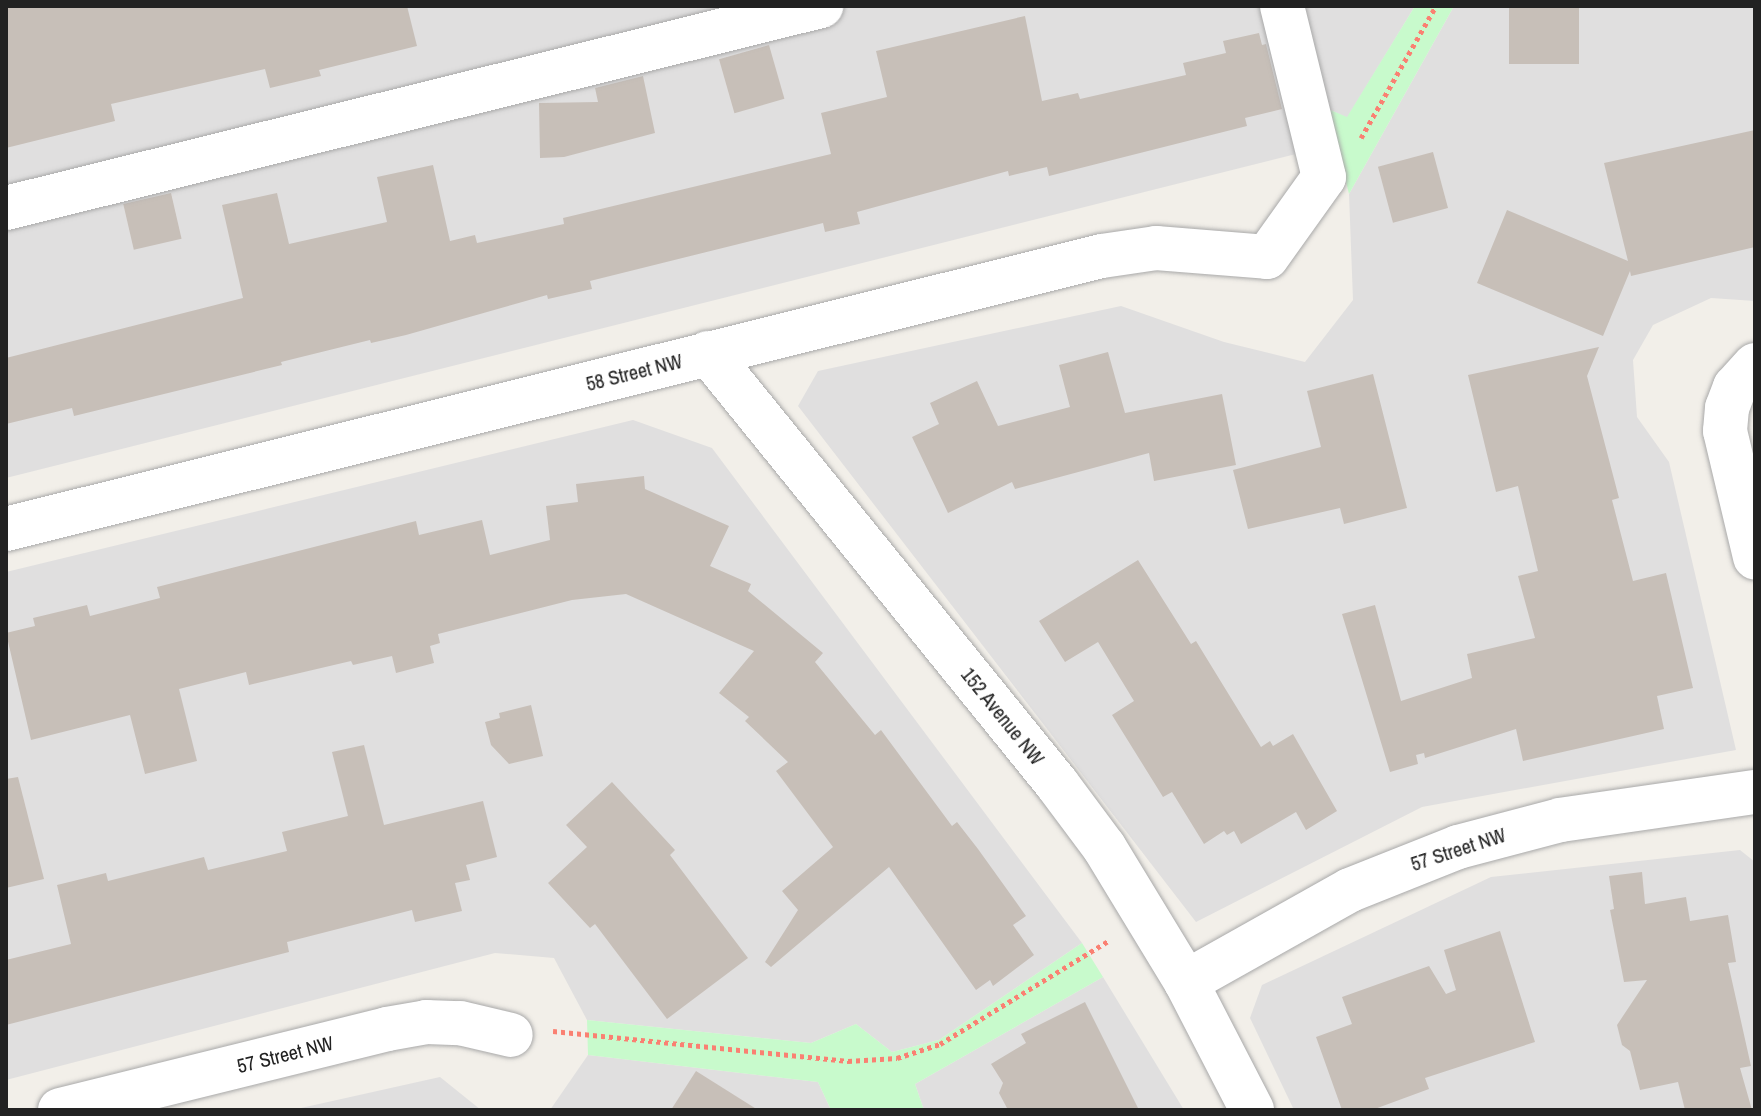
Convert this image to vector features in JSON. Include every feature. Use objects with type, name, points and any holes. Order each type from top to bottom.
[{"type":"street","points":[[6,208],[821,6]]},
{"type":"street","points":[[1282,6],[1324,177]]},
{"type":"street","name":"58 Street NW","points":[[6,529],[1102,256],[1156,248],[1267,257],[1324,177]]},
{"type":"street","name":"152 Avenue NW","points":[[708,353],[1057,784],[1148,917],[1186,982],[1252,1110]]},
{"type":"street","points":[[1755,365],[1735,387],[1727,408],[1725,431],[1755,557]]},
{"type":"street","name":"57 Street NW","points":[[1186,982],[1350,890],[1458,847],[1560,820],[1755,792]]},
{"type":"street","name":"57 Street NW","points":[[60,1110],[165,1097],[426,1022],[460,1023],[511,1035]]},
{"type":"path","points":[[1324,177],[1342,170],[1436,6]]},
{"type":"path","points":[[511,1035],[550,1031],[848,1061],[897,1058],[940,1044],[1148,917]]},
{"type":"shaded area","points":[[6,6],[1415,6],[1347,118],[1329,109],[1336,144],[6,478]]},
{"type":"shaded area","points":[[1454,6],[1755,6],[1755,301],[1711,298],[1653,325],[1633,360],[1637,417],[1669,462],[1736,750],[1422,807],[1196,922],[798,406],[818,371],[1121,306],[1224,342],[1305,362],[1353,300],[1349,194]]},
{"type":"shaded area","points":[[633,420],[712,448],[1082,943],[939,1040],[892,1052],[856,1024],[811,1043],[587,1020],[554,958],[495,953],[6,1080],[6,572]]},
{"type":"shaded area","points":[[1740,850],[1755,862],[1755,1110],[1294,1110],[1250,1018],[1262,985],[1491,877]]},
{"type":"shaded area","points":[[1103,977],[1184,1110],[924,1110],[915,1084]]},
{"type":"shaded area","points":[[588,1055],[818,1082],[831,1110],[550,1110]]},
{"type":"shaded area","points":[[440,1077],[481,1110],[292,1110]]},
{"type":"green space","points":[[1415,6],[1454,6],[1349,194],[1328,109],[1347,117]]},
{"type":"green space","points":[[1082,943],[1103,977],[915,1084],[924,1110],[831,1110],[818,1082],[588,1055],[587,1020],[811,1043],[856,1024],[892,1052],[939,1040]]},
{"type":"building","points":[[6,6],[407,6],[417,46],[319,70],[321,76],[270,88],[265,69],[111,104],[115,121],[6,148]]},
{"type":"building","points":[[1509,6],[1579,6],[1579,64],[1509,64]]},
{"type":"building","points":[[1025,16],[1042,101],[1078,93],[1080,99],[1186,75],[1183,63],[1226,53],[1223,41],[1259,33],[1262,45],[1266,44],[1282,109],[1245,118],[1247,126],[1049,176],[1047,167],[1009,176],[1008,171],[857,212],[860,224],[825,232],[823,223],[590,281],[592,289],[548,299],[547,295],[406,335],[371,343],[370,340],[74,416],[72,408],[6,424],[6,358],[243,298],[222,205],[277,193],[289,244],[387,222],[377,177],[433,165],[450,241],[475,235],[477,243],[564,224],[563,218],[831,154],[821,113],[887,97],[876,51]]},
{"type":"building","points":[[769,45],[784,99],[734,113],[719,59]]},
{"type":"building","points":[[643,76],[655,133],[564,157],[540,158],[539,103],[598,102],[595,88]]},
{"type":"building","points":[[1755,130],[1755,247],[1631,276],[1630,271],[1603,336],[1477,283],[1507,210],[1628,261],[1604,163]]},
{"type":"building","points":[[1433,152],[1448,208],[1393,223],[1378,167]]},
{"type":"building","points":[[171,193],[182,239],[134,250],[123,204]]},
{"type":"building","points":[[1599,347],[1587,376],[1619,498],[1612,500],[1633,581],[1666,573],[1693,688],[1657,696],[1664,729],[1523,761],[1516,729],[1425,758],[1424,753],[1416,755],[1418,764],[1390,772],[1342,614],[1375,605],[1401,701],[1472,678],[1467,654],[1535,638],[1518,576],[1538,571],[1518,486],[1496,492],[1468,375]]},
{"type":"building","points":[[1108,352],[1125,413],[1222,394],[1236,465],[1154,481],[1149,453],[1015,489],[1012,482],[948,513],[912,437],[939,424],[930,403],[977,381],[998,426],[1070,407],[1059,365]]},
{"type":"building","points":[[1373,374],[1407,508],[1344,524],[1340,508],[1248,529],[1233,470],[1321,447],[1307,391]]},
{"type":"building","points":[[644,476],[645,489],[729,526],[710,566],[751,584],[748,591],[823,653],[815,662],[875,735],[881,730],[952,826],[957,822],[1026,916],[1013,925],[1034,955],[993,986],[990,980],[976,990],[889,867],[771,967],[765,962],[798,910],[782,891],[833,847],[776,771],[788,762],[745,721],[749,717],[719,693],[754,651],[626,594],[572,600],[438,634],[440,643],[430,646],[434,663],[396,673],[392,656],[353,665],[351,661],[249,685],[246,672],[179,689],[197,761],[145,774],[130,715],[31,740],[6,633],[35,626],[33,618],[87,605],[90,616],[160,598],[157,587],[416,521],[419,535],[482,520],[490,555],[550,540],[546,506],[578,502],[576,484]]},
{"type":"building","points":[[1138,560],[1191,644],[1196,641],[1261,747],[1270,741],[1273,746],[1293,734],[1337,811],[1306,830],[1296,812],[1241,844],[1234,831],[1227,835],[1224,831],[1204,844],[1172,792],[1163,797],[1112,715],[1134,701],[1098,642],[1065,662],[1039,621]]},
{"type":"building","points":[[531,705],[543,756],[509,764],[491,745],[485,722],[500,718],[499,713]]},
{"type":"building","points":[[364,745],[384,825],[483,801],[497,857],[466,865],[470,880],[455,883],[462,911],[415,922],[412,910],[287,942],[289,952],[6,1025],[6,960],[71,944],[57,885],[106,873],[108,881],[204,857],[208,870],[287,851],[282,832],[348,816],[332,752]]},
{"type":"building","points":[[18,777],[44,879],[6,888],[6,779]]},
{"type":"building","points":[[612,782],[675,850],[670,855],[748,958],[667,1019],[595,924],[590,928],[548,883],[587,847],[566,825]]},
{"type":"building","points":[[1642,872],[1645,904],[1686,897],[1690,921],[1728,915],[1736,962],[1728,963],[1751,1066],[1740,1068],[1752,1110],[1685,1110],[1678,1082],[1640,1090],[1630,1051],[1622,1045],[1617,1025],[1647,980],[1624,982],[1610,910],[1614,909],[1609,876]]},
{"type":"building","points":[[1500,931],[1535,1042],[1425,1078],[1429,1089],[1372,1110],[1342,1110],[1316,1037],[1352,1024],[1342,997],[1429,966],[1446,994],[1456,990],[1444,950]]},
{"type":"building","points":[[1085,1002],[1139,1110],[1008,1110],[999,1093],[1003,1083],[991,1064],[1026,1043],[1021,1034]]},
{"type":"building","points":[[696,1071],[758,1110],[671,1110]]}]
